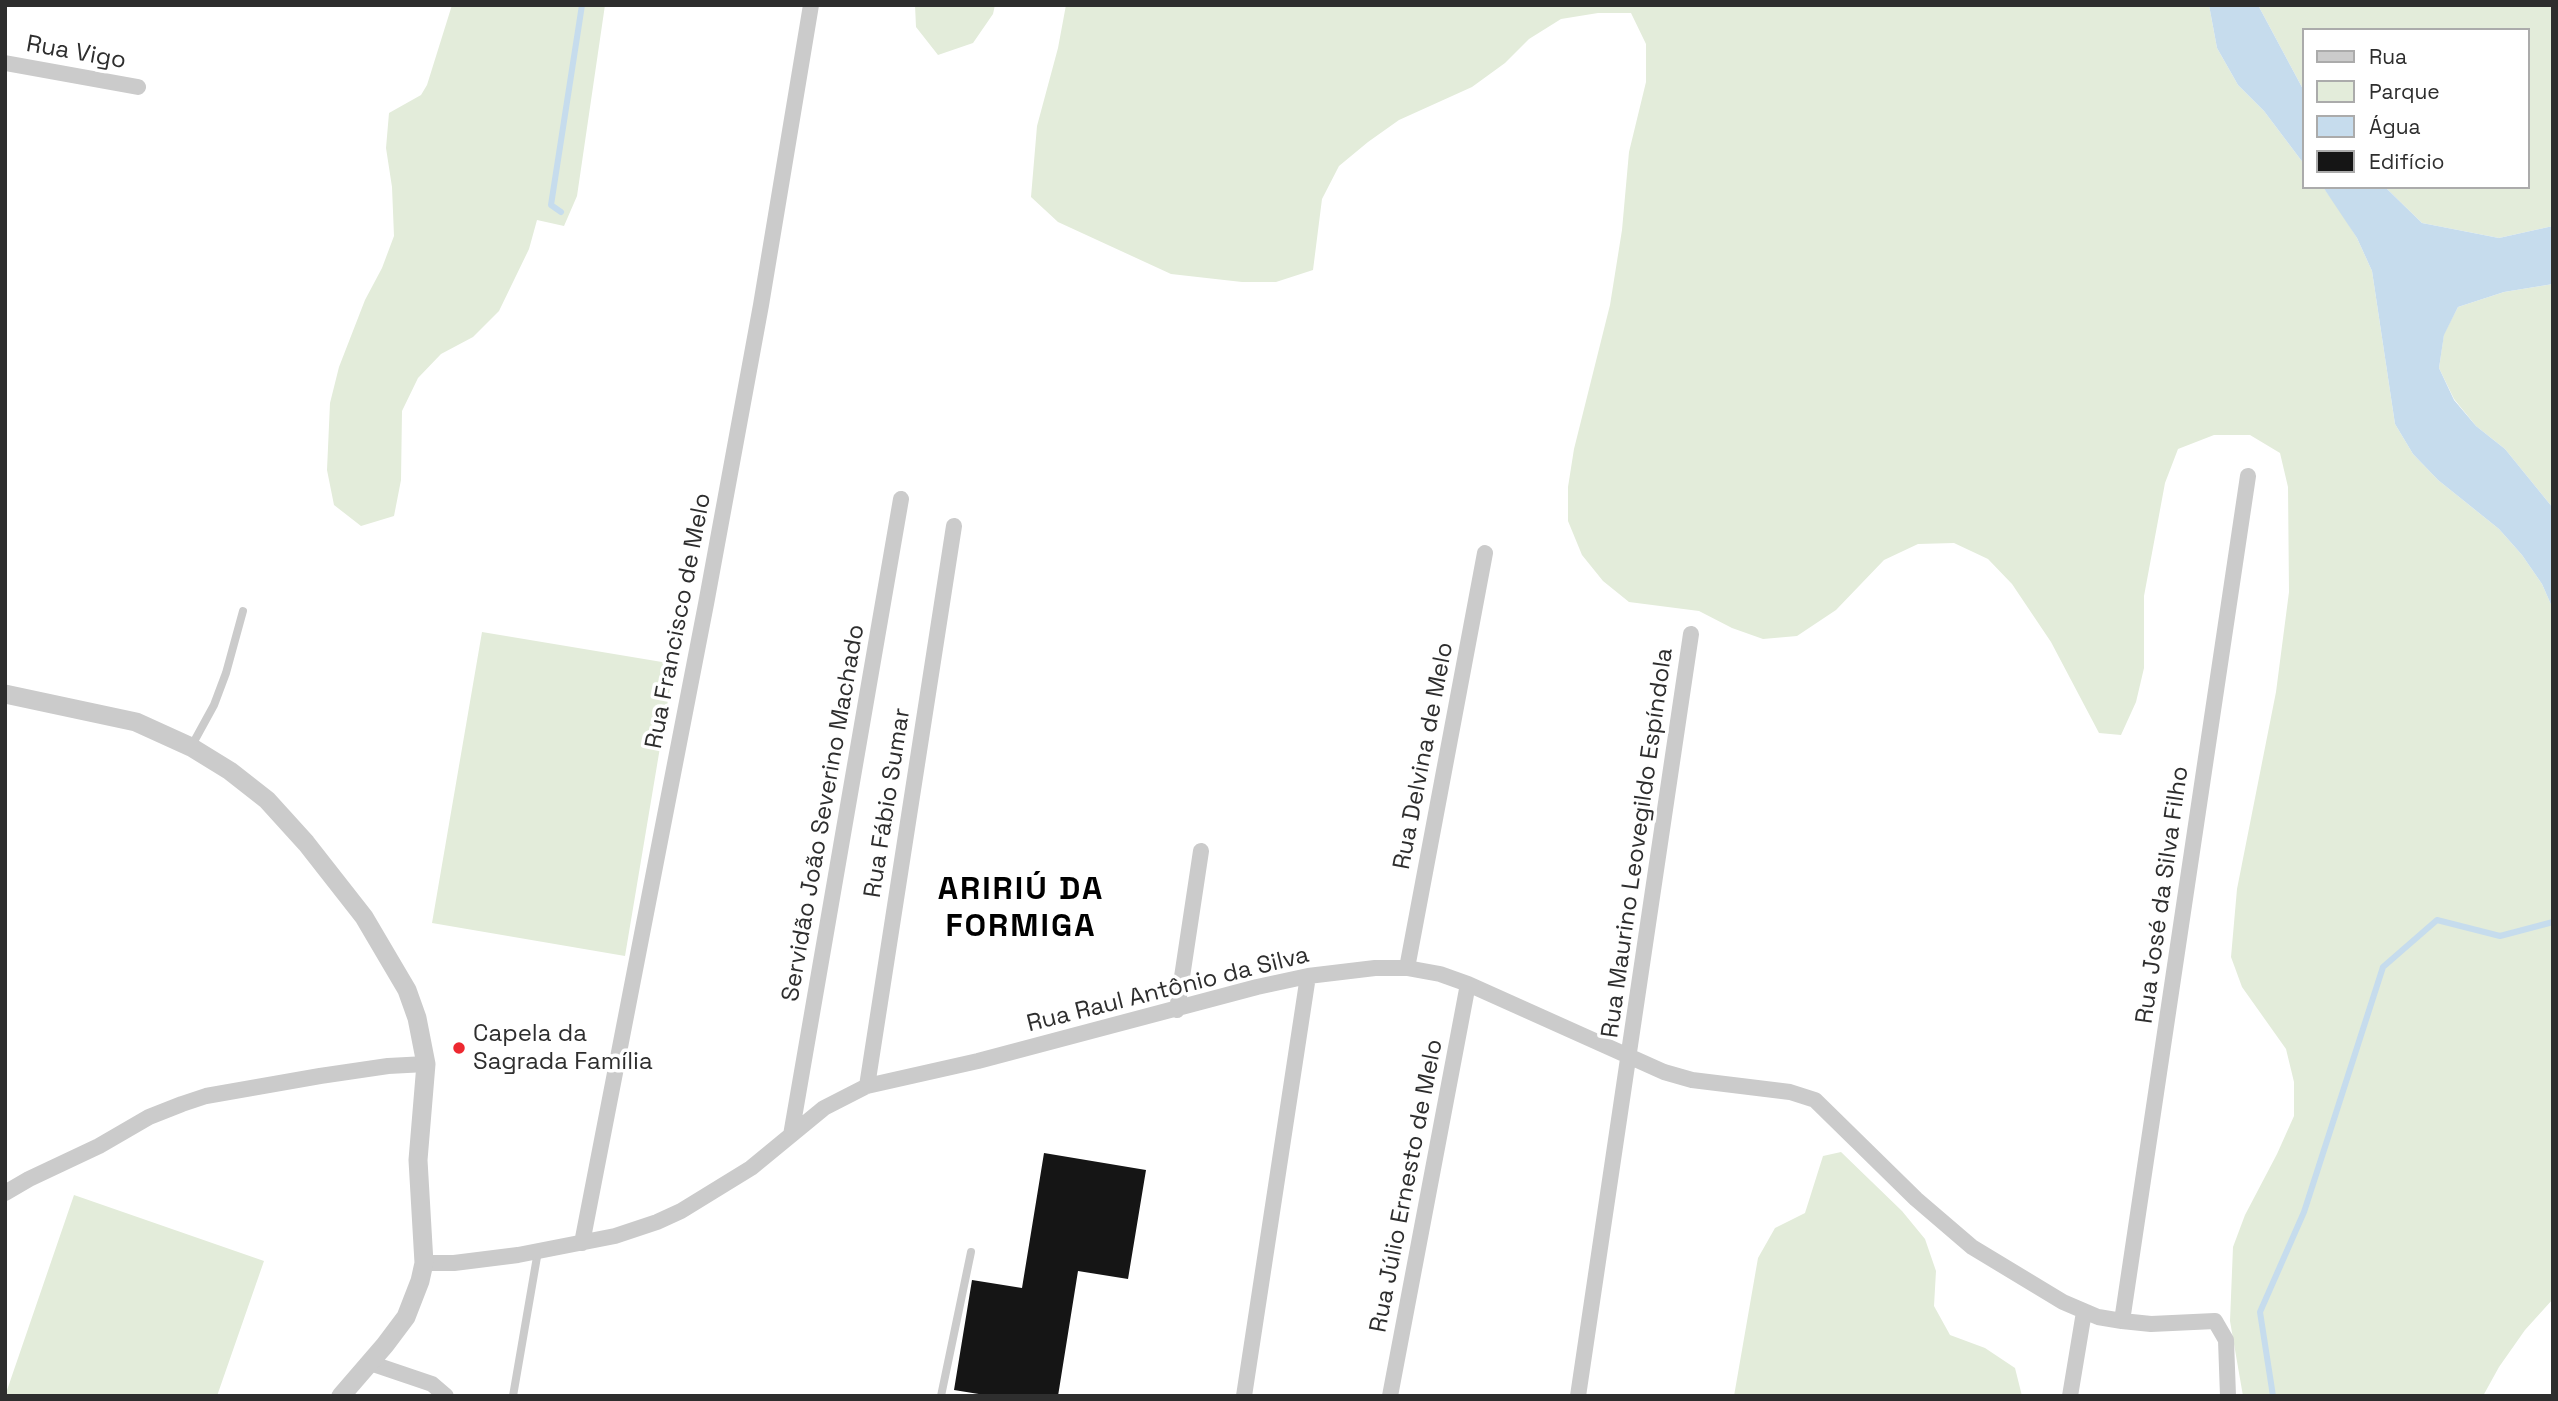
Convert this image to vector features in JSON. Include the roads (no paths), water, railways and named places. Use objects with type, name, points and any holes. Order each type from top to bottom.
[{"type":"street","name":"Rua Francisco de Melo","points":[[582,1243],[706,604],[761,305],[811,5]]},
{"type":"street","name":"Rua Vigo","points":[[5,64],[138,87]]},
{"type":"street","name":"Rua José da Silva Filho","points":[[2122,1321],[2248,476]]},
{"type":"street","name":"Servidão João Severino Machado","points":[[791,1135],[901,499]]},
{"type":"street","name":"Rua Fábio Sumar","points":[[867,1086],[954,527]]},
{"type":"street","name":"Rua Delvina de Melo","points":[[1407,968],[1485,553]]},
{"type":"street","name":"Rua Maurino Leovegildo Espíndola","points":[[1578,1396],[1691,634]]},
{"type":"street","points":[[5,694],[136,722],[191,747],[230,771],[284,817],[364,918],[407,990],[417,1018],[426,1064],[418,1160],[424,1263],[406,1317],[341,1396]]},
{"type":"street","points":[[1177,1010],[1201,851]]},
{"type":"street","name":"Rua Raul Antônio da Silva","points":[[424,1263],[454,1263],[582,1243],[615,1236],[681,1211],[751,1168],[824,1108],[867,1086],[978,1061],[1257,987],[1308,976],[1375,968],[1407,968],[1440,974],[1468,984],[1649,1067],[1692,1080],[1770,1089],[1815,1100],[1916,1199],[1972,1247],[2084,1312],[2122,1321],[2151,1324],[2215,1321],[2226,1340],[2228,1396]]},
{"type":"street","points":[[1244,1396],[1308,976]]},
{"type":"street","name":"Rua Júlio Ernesto de Melo","points":[[1390,1396],[1468,984]]},
{"type":"street","points":[[5,1193],[99,1146],[149,1117],[206,1096],[388,1066],[426,1064]]},
{"type":"street","points":[[2070,1396],[2084,1312]]},
{"type":"street","points":[[370,1363],[432,1384],[446,1396]]},
{"type":"lane","points":[[191,747],[214,705],[243,611]]},
{"type":"lane","points":[[513,1396],[538,1251]]},
{"type":"lane","points":[[941,1396],[971,1252]]},
{"type":"water","points":[[2209,5],[2258,5],[2302,87],[2302,161],[2264,111],[2238,85],[2217,48]]},
{"type":"water","points":[[2324,189],[2387,189],[2422,223],[2499,238],[2553,226],[2553,284],[2504,292],[2458,307],[2444,335],[2439,368],[2454,400],[2476,426],[2505,449],[2553,508],[2553,609],[2542,584],[2522,555],[2499,529],[2438,480],[2413,454],[2395,424],[2372,271],[2357,238]]},
{"type":"waterway","points":[[561,212],[551,205],[582,5]]},
{"type":"waterway","points":[[2273,1396],[2260,1312],[2304,1212],[2383,967],[2437,920],[2500,936],[2553,922]]},
{"type":"place","name":"Capela da Sagrada Família","points":[[459,1048]]},
{"type":"district","name":"ARIRIÚ DA FORMIGA","points":[[1021,908]]}]
